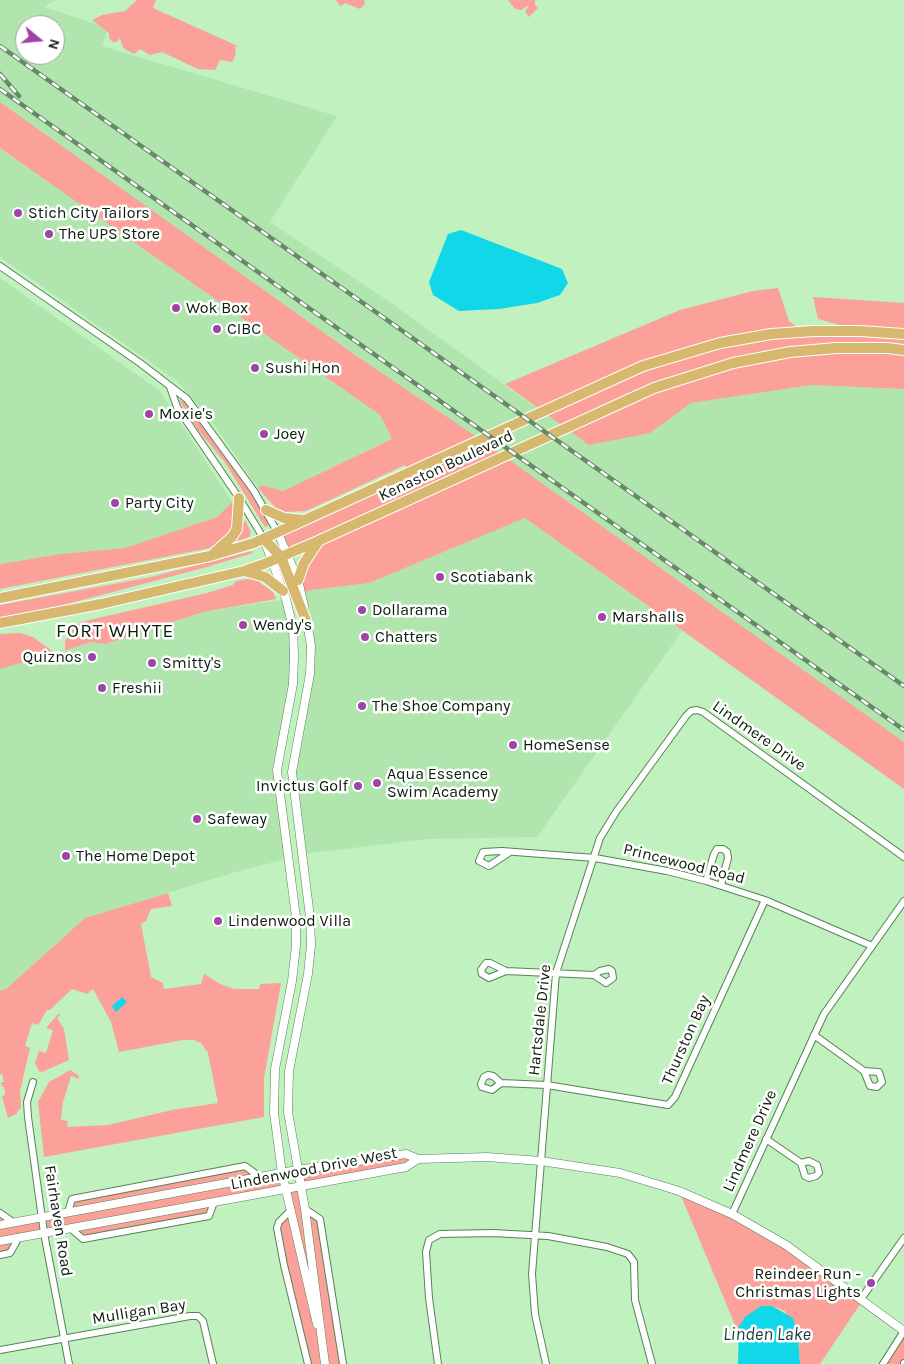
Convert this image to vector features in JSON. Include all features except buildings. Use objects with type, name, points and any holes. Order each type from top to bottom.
[{"type":"main road","name":"Kenaston Boulevard","points":[[0,598],[210,556],[264,539],[643,366],[720,343],[771,334],[860,330],[904,334]]},
{"type":"main road","name":"Kenaston Boulevard","points":[[0,623],[101,604],[244,570],[318,542],[663,385],[733,363],[790,352],[836,348],[904,350]]},
{"type":"main road","points":[[210,556],[232,537],[237,529],[239,498]]},
{"type":"main road","points":[[266,510],[284,518],[305,520]]},
{"type":"main road","points":[[264,539],[280,557],[308,626]]},
{"type":"main road","points":[[298,580],[304,563],[318,542]]},
{"type":"main road","points":[[244,570],[265,576],[283,592]]},
{"type":"street","points":[[0,266],[187,399],[266,510],[278,533],[283,592],[293,628],[294,656],[293,684],[277,770],[296,917],[296,946],[275,1069],[274,1113],[285,1189],[313,1313],[320,1333]]},
{"type":"street","points":[[170,388],[177,406],[239,498],[264,539]]},
{"type":"street","points":[[280,557],[298,580],[311,646],[310,674],[292,772],[311,931],[308,974],[293,1046],[288,1092],[288,1112],[305,1209],[325,1364]]},
{"type":"street","name":"Lindmere Drive","points":[[594,858],[600,838],[607,824],[686,716],[691,711],[698,710],[904,857]]},
{"type":"street","points":[[706,881],[714,854],[717,849],[723,849],[727,852],[728,858],[721,885]]},
{"type":"street","name":"Princewood Road","points":[[510,852],[594,858],[667,871],[706,881],[765,900],[872,946]]},
{"type":"street","name":"Hartsdale Drive","points":[[546,1364],[532,1295],[556,973],[594,858]]},
{"type":"street","name":"Thurston Bay","points":[[501,1083],[547,1085],[614,1094],[665,1106],[672,1102],[765,900]]},
{"type":"street","name":"Lindmere Drive","points":[[732,1214],[824,1014],[904,901]]},
{"type":"street","points":[[506,971],[594,975]]},
{"type":"street","points":[[814,1035],[864,1071]]},
{"type":"street","name":"Fairhaven Road","points":[[33,1082],[27,1102],[44,1233],[69,1364]]},
{"type":"street","points":[[766,1139],[801,1162]]},
{"type":"street","name":"Lindenwood Drive West","points":[[0,1225],[297,1170],[406,1154],[418,1160]]},
{"type":"street","name":"Lindenwood Drive West","points":[[0,1241],[406,1167],[418,1160],[487,1157],[541,1161],[620,1173],[679,1191],[732,1214],[786,1244],[904,1331]]},
{"type":"street","name":"Lindenwood Drive West","points":[[68,1212],[72,1199],[245,1166],[260,1177]]},
{"type":"street","name":"Lindenwood Drive West","points":[[70,1228],[83,1239],[209,1216],[214,1202]]},
{"type":"street","points":[[305,1209],[320,1219],[343,1364]]},
{"type":"street","points":[[290,1211],[279,1222],[277,1228],[308,1364]]},
{"type":"street","points":[[0,1213],[13,1222]]},
{"type":"street","points":[[438,1364],[429,1298],[426,1252],[429,1240],[433,1236],[451,1233],[536,1234],[599,1245],[624,1252],[631,1256],[634,1262],[634,1300],[652,1364]]},
{"type":"street","points":[[0,1255],[10,1253],[19,1238]]},
{"type":"street","points":[[861,1299],[904,1238]]},
{"type":"street","name":"Mulligan Bay","points":[[64,1338],[198,1316],[203,1321],[206,1329],[213,1364]]},
{"type":"street","points":[[883,1364],[904,1331]]},
{"type":"street","points":[[0,1350],[64,1338]]},
{"type":"shaded area","points":[[0,0],[56,0],[44,7],[108,28],[102,46],[337,116],[270,222],[390,302],[542,412],[650,433],[691,403],[811,385],[904,389],[904,742],[480,439],[361,359],[0,102]]},
{"type":"shaded area","points":[[137,0],[156,0],[153,8],[240,47],[236,46],[236,54],[232,62],[220,60],[215,70],[198,69],[162,52],[150,55],[140,49],[134,54],[123,48],[120,38],[117,42],[113,42],[109,38],[109,33],[92,20],[102,15],[125,11]]},
{"type":"shaded area","points":[[336,0],[364,0],[365,4],[360,9],[345,3],[340,6]]},
{"type":"shaded area","points":[[508,0],[535,0],[535,5],[538,8],[529,17],[525,12],[529,5],[521,10],[515,9]]},
{"type":"shaded area","points":[[0,102],[361,359],[480,439],[904,742],[904,789],[525,518],[369,583],[301,593],[298,580],[317,542],[287,554],[278,533],[408,472],[405,465],[306,511],[286,512],[276,508],[258,488],[261,485],[283,491],[392,439],[380,415],[0,148]]},
{"type":"shaded area","points":[[0,148],[380,415],[392,439],[282,491],[261,485],[258,488],[218,430],[177,381],[0,257]]},
{"type":"shaded area","points":[[0,278],[160,391],[232,502],[217,517],[125,548],[61,554],[0,564]]},
{"type":"shaded area","points":[[778,288],[789,321],[803,332],[857,330],[818,319],[813,297],[904,303],[904,389],[811,385],[691,403],[650,433],[589,445],[505,384],[680,310],[753,291]]},
{"type":"shaded area","points":[[179,400],[185,402],[205,425],[264,512],[269,525],[265,527],[224,461],[198,430]]},
{"type":"shaded area","points":[[232,502],[235,514],[234,529],[210,548],[0,589],[0,564],[61,554],[125,548],[217,517]]},
{"type":"shaded area","points":[[525,518],[682,631],[537,837],[428,839],[302,854],[292,772],[311,646],[301,593],[369,583]]},
{"type":"shaded area","points":[[245,520],[251,532],[249,537],[234,542]]},
{"type":"shaded area","points":[[252,551],[253,553],[203,568],[60,606],[0,618],[0,605],[151,577]]},
{"type":"shaded area","points":[[254,578],[261,579],[260,583],[273,592],[276,599],[203,612],[105,644],[92,642],[65,650],[65,642],[70,632],[81,622],[207,593],[233,585],[236,581]]},
{"type":"shaded area","points":[[286,599],[294,656],[277,770],[287,859],[246,869],[85,918],[6,989],[0,991],[0,669],[55,653],[59,657],[59,651],[92,642],[105,644],[203,612]]},
{"type":"shaded area","points":[[20,633],[33,637],[55,653],[0,669],[0,634]]},
{"type":"shaded area","points":[[168,893],[172,906],[151,909],[146,921],[141,924],[151,977],[163,983],[164,989],[201,984],[204,974],[220,984],[234,989],[259,989],[260,984],[281,983],[264,1078],[264,1117],[44,1157],[38,1102],[49,1082],[70,1070],[79,1076],[79,1079],[71,1076],[63,1102],[61,1120],[68,1121],[67,1127],[108,1125],[172,1110],[218,1103],[208,1053],[201,1043],[194,1040],[183,1040],[119,1052],[111,1022],[93,989],[87,994],[72,989],[50,1010],[47,1010],[38,1025],[32,1023],[25,1046],[30,1048],[20,1091],[21,1107],[16,1114],[8,1118],[2,1096],[5,1095],[1,1082],[4,1082],[2,1074],[0,1074],[0,991],[6,989],[85,918]]},
{"type":"shaded area","points":[[58,1014],[61,1014],[57,1018],[64,1029],[69,1060],[42,1072],[39,1071],[35,1063],[39,1051],[46,1053],[53,1030],[46,1028]]},
{"type":"shaded area","points":[[406,1154],[418,1159],[406,1167],[300,1186],[297,1170]]},
{"type":"shaded area","points":[[245,1166],[260,1177],[282,1173],[285,1188],[300,1186],[305,1209],[320,1219],[343,1364],[308,1364],[277,1228],[290,1211],[285,1189],[214,1202],[209,1216],[83,1239],[70,1228],[19,1237],[10,1253],[0,1255],[0,1213],[13,1222],[68,1212],[72,1199]]},
{"type":"shaded area","points":[[679,1191],[786,1245],[863,1300],[820,1364],[800,1364],[798,1337],[785,1311],[772,1306],[761,1306],[740,1326],[738,1332]]},
{"type":"shaded area","points":[[904,1331],[904,1364],[883,1364]]},
{"type":"water","points":[[461,230],[562,269],[568,283],[560,295],[537,303],[499,309],[459,311],[433,295],[429,282],[448,234]]},
{"type":"water","points":[[122,997],[127,1002],[116,1012],[112,1006]]},
{"type":"water","name":"Linden Lake","points":[[761,1306],[772,1306],[793,1318],[798,1337],[800,1364],[738,1364],[739,1326],[745,1317]]},
{"type":"railway","points":[[0,46],[904,686]]},
{"type":"railway","points":[[0,74],[19,96]]},
{"type":"railway","points":[[0,89],[904,730]]},
{"type":"place","name":"Stich City Tailors","points":[[18,213]]},
{"type":"place","name":"The UPS Store","points":[[49,234]]},
{"type":"place","name":"Wok Box","points":[[176,308]]},
{"type":"place","name":"CIBC","points":[[217,329]]},
{"type":"place","name":"Sushi Hon","points":[[255,368]]},
{"type":"place","name":"Moxie's","points":[[149,414]]},
{"type":"place","name":"Joey","points":[[264,434]]},
{"type":"place","name":"Party City","points":[[115,503]]},
{"type":"place","name":"Scotiabank","points":[[440,577]]},
{"type":"place","name":"Dollarama","points":[[362,610]]},
{"type":"place","name":"Marshalls","points":[[602,617]]},
{"type":"place","name":"Wendy's","points":[[243,625]]},
{"type":"place","name":"Chatters","points":[[365,637]]},
{"type":"place","name":"Quiznos","points":[[92,657]]},
{"type":"place","name":"Smitty's","points":[[152,663]]},
{"type":"place","name":"Freshii","points":[[102,688]]},
{"type":"place","name":"The Shoe Company","points":[[362,706]]},
{"type":"place","name":"HomeSense","points":[[513,745]]},
{"type":"place","name":"Aqua Essence Swim Academy","points":[[377,783]]},
{"type":"place","name":"Invictus Golf","points":[[358,786]]},
{"type":"place","name":"Safeway","points":[[197,819]]},
{"type":"place","name":"The Home Depot","points":[[66,856]]},
{"type":"place","name":"Lindenwood Villa","points":[[218,921]]},
{"type":"place","name":"Reindeer Run - Christmas Lights","points":[[871,1283]]},
{"type":"district","name":"FORT WHYTE","points":[[115,632]]}]
